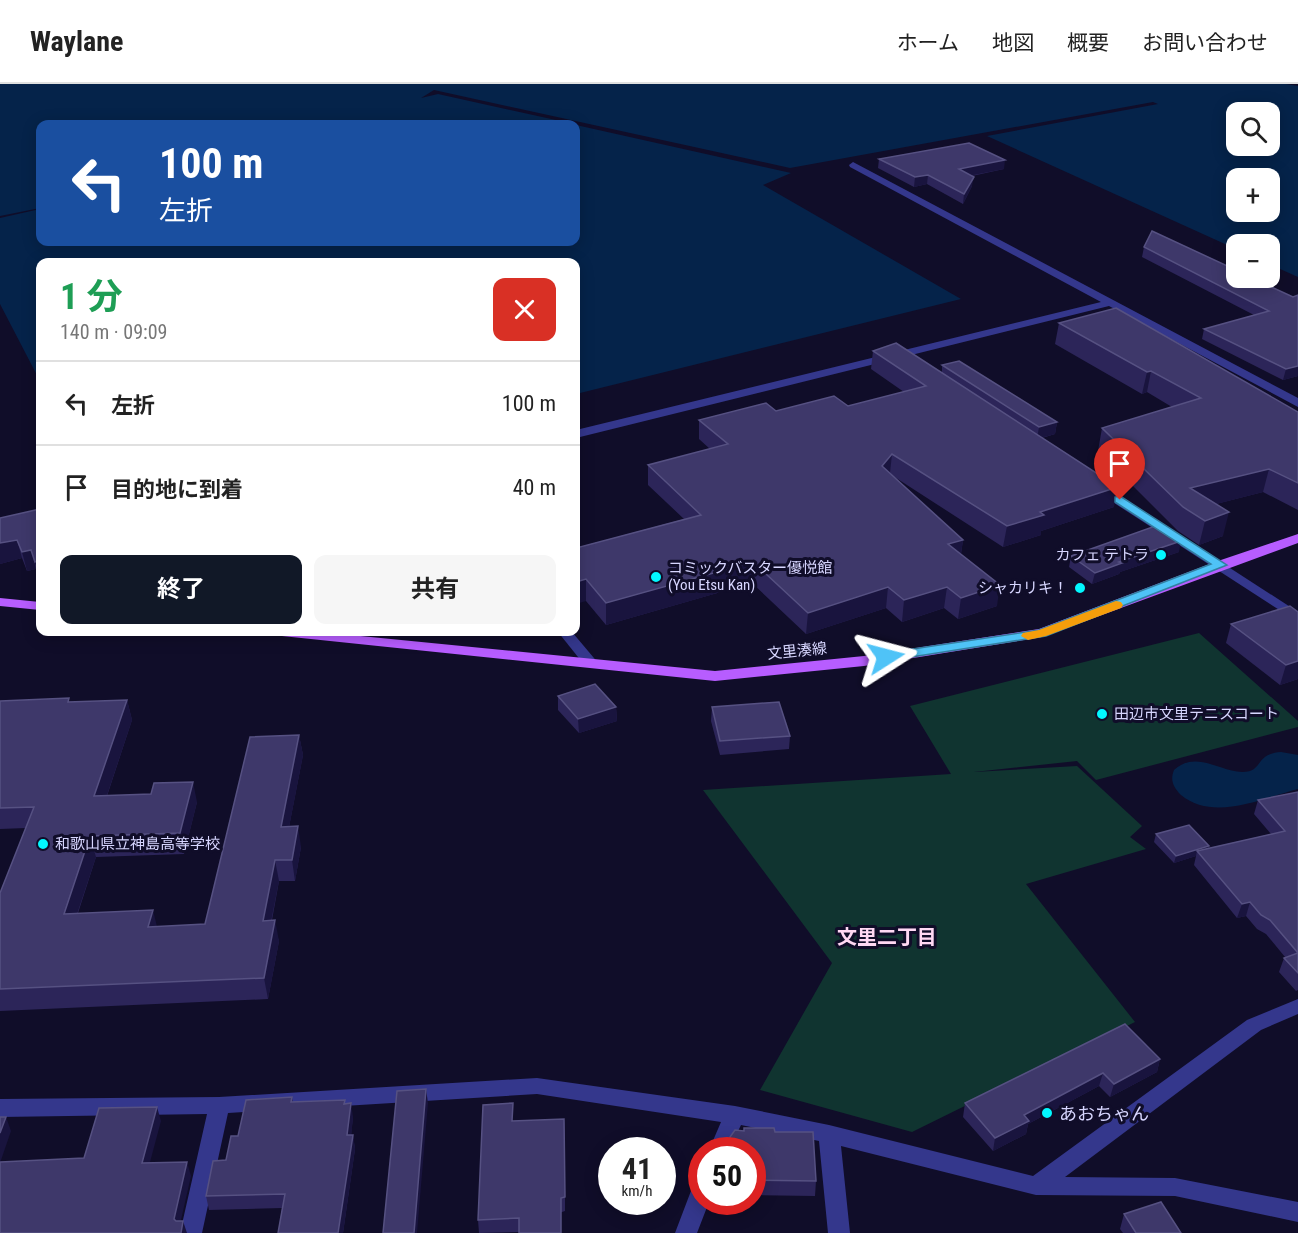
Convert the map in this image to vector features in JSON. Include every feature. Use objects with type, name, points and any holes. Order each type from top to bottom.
[{"type":"main road","name":"文里湊線","points":[[321,636],[715,676],[864,661],[1042,633],[1220,565],[1298,538]]},
{"type":"main road","points":[[0,602],[36,606]]},
{"type":"street","points":[[854,165],[1298,403]]},
{"type":"street","points":[[580,433],[903,360],[1110,303]]},
{"type":"street","points":[[1089,480],[1298,618]]},
{"type":"street","points":[[568,636],[591,664]]},
{"type":"street","points":[[1036,1186],[1254,1025],[1298,1006]]},
{"type":"street","points":[[0,1108],[219,1105],[537,1086],[735,1114],[829,1134],[1036,1186],[1175,1187],[1298,1212]]},
{"type":"street","points":[[191,1233],[219,1105]]},
{"type":"street","points":[[725,1137],[735,1114]]},
{"type":"street","points":[[829,1134],[839,1233]]},
{"type":"street","points":[[686,1233],[693,1215]]},
{"type":"green space","points":[[1199,633],[1298,721],[1298,727],[1096,780],[1077,761],[974,772],[1077,766],[1142,826],[1130,837],[1146,849],[1026,884],[1135,1022],[912,1132],[760,1090],[832,963],[703,790],[951,774],[910,706]]},
{"type":"water","points":[[0,84],[1286,84],[1298,86],[1298,277],[1280,269],[1280,234],[1226,234],[1226,244],[987,136],[1158,104],[1153,102],[790,168],[580,122],[580,120],[571,120],[434,90],[421,98],[438,94],[556,120],[36,120],[36,209],[0,216]]},
{"type":"water","points":[[580,126],[791,173],[763,185],[961,299],[580,393],[580,258],[36,258],[36,373],[0,304],[0,218],[36,210],[36,246],[580,246]]},
{"type":"water","points":[[1272,753],[1298,755],[1298,789],[1239,806],[1208,807],[1194,803],[1181,795],[1173,783],[1174,770],[1182,764],[1207,763],[1242,772],[1254,769]]},
{"type":"building","points":[[969,143],[1005,160],[959,169],[974,177],[964,194],[928,175],[915,177],[879,159]]},
{"type":"building","points":[[1152,231],[1226,265],[1226,288],[1274,288],[1293,297],[1298,295],[1298,366],[1286,369],[1204,329],[1269,311],[1144,247]]},
{"type":"building","points":[[1116,308],[1298,412],[1298,483],[1269,469],[1190,488],[1229,512],[1205,521],[1183,507],[1102,428],[1201,398],[1151,371],[1147,372],[1059,323]]},
{"type":"building","points":[[896,343],[1118,487],[1040,512],[1044,515],[1007,526],[892,454],[882,466],[963,540],[948,544],[1000,585],[961,598],[947,587],[904,600],[888,587],[808,613],[753,562],[606,603],[586,579],[580,581],[580,547],[701,515],[648,465],[728,444],[699,420],[766,403],[776,411],[834,396],[848,406],[926,386],[873,351]]},
{"type":"building","points":[[959,361],[1057,422],[1039,427],[942,365]]},
{"type":"building","points":[[36,510],[36,562],[31,550],[22,552],[17,540],[0,543],[0,518]]},
{"type":"building","points":[[1158,525],[1181,541],[1119,562],[1122,563],[1095,573],[1071,556]]},
{"type":"building","points":[[1290,606],[1298,612],[1298,661],[1286,665],[1231,624]]},
{"type":"building","points":[[595,684],[616,707],[578,719],[558,696]]},
{"type":"building","points":[[69,698],[68,702],[127,700],[94,796],[151,794],[154,783],[193,782],[180,833],[90,836],[64,914],[153,910],[148,927],[205,924],[250,737],[299,735],[281,827],[298,826],[292,860],[275,860],[263,921],[275,920],[264,978],[0,989],[0,893],[34,807],[0,808],[0,701]]},
{"type":"building","points":[[779,702],[790,736],[720,741],[712,707]]},
{"type":"building","points":[[1298,792],[1298,953],[1270,920],[1261,915],[1250,902],[1242,904],[1197,851],[1285,831],[1258,800]]},
{"type":"building","points":[[1189,825],[1209,846],[1176,856],[1156,834]]},
{"type":"building","points":[[1298,953],[1298,973],[1284,958]]},
{"type":"building","points":[[1125,1024],[1160,1059],[1114,1084],[1103,1073],[1024,1115],[1029,1121],[995,1138],[965,1103]]},
{"type":"building","points":[[426,1089],[414,1233],[383,1233],[397,1091]]},
{"type":"building","points":[[292,1097],[291,1102],[345,1100],[344,1104],[351,1103],[347,1135],[353,1135],[338,1233],[278,1233],[285,1194],[206,1196],[213,1161],[226,1160],[231,1136],[238,1136],[246,1100]]},
{"type":"building","points":[[513,1103],[512,1121],[564,1119],[565,1197],[561,1198],[561,1233],[519,1233],[519,1218],[478,1220],[483,1105]]},
{"type":"building","points":[[157,1107],[142,1163],[187,1162],[174,1219],[183,1221],[181,1233],[0,1233],[0,1162],[84,1158],[99,1108]]},
{"type":"building","points":[[0,1117],[6,1117],[0,1133]]},
{"type":"building","points":[[744,1128],[774,1128],[775,1132],[813,1132],[816,1181],[766,1180],[766,1137],[730,1137],[735,1130],[744,1131]]},
{"type":"building","points":[[1161,1202],[1181,1233],[1136,1233],[1124,1214]]},
{"type":"slow traffic","points":[[1028,636],[1042,633],[1116,605]]},
{"type":"place","name":"カフェ テトラ","points":[[1161,555]]},
{"type":"place","name":"コミックバスター優悦館 (You Etsu Kan)","points":[[656,577]]},
{"type":"place","name":"シャカリキ！","points":[[1080,588]]},
{"type":"place","name":"田辺市文里テニスコート","points":[[1102,714]]},
{"type":"place","name":"和歌山県立神島高等学校","points":[[43,844]]},
{"type":"place","name":"あおちゃん","points":[[1047,1113]]},
{"type":"district","name":"文里二丁目","points":[[887,937]]},
{"type":"route","points":[[886,657],[1042,633],[1220,565],[1120,500]]}]
